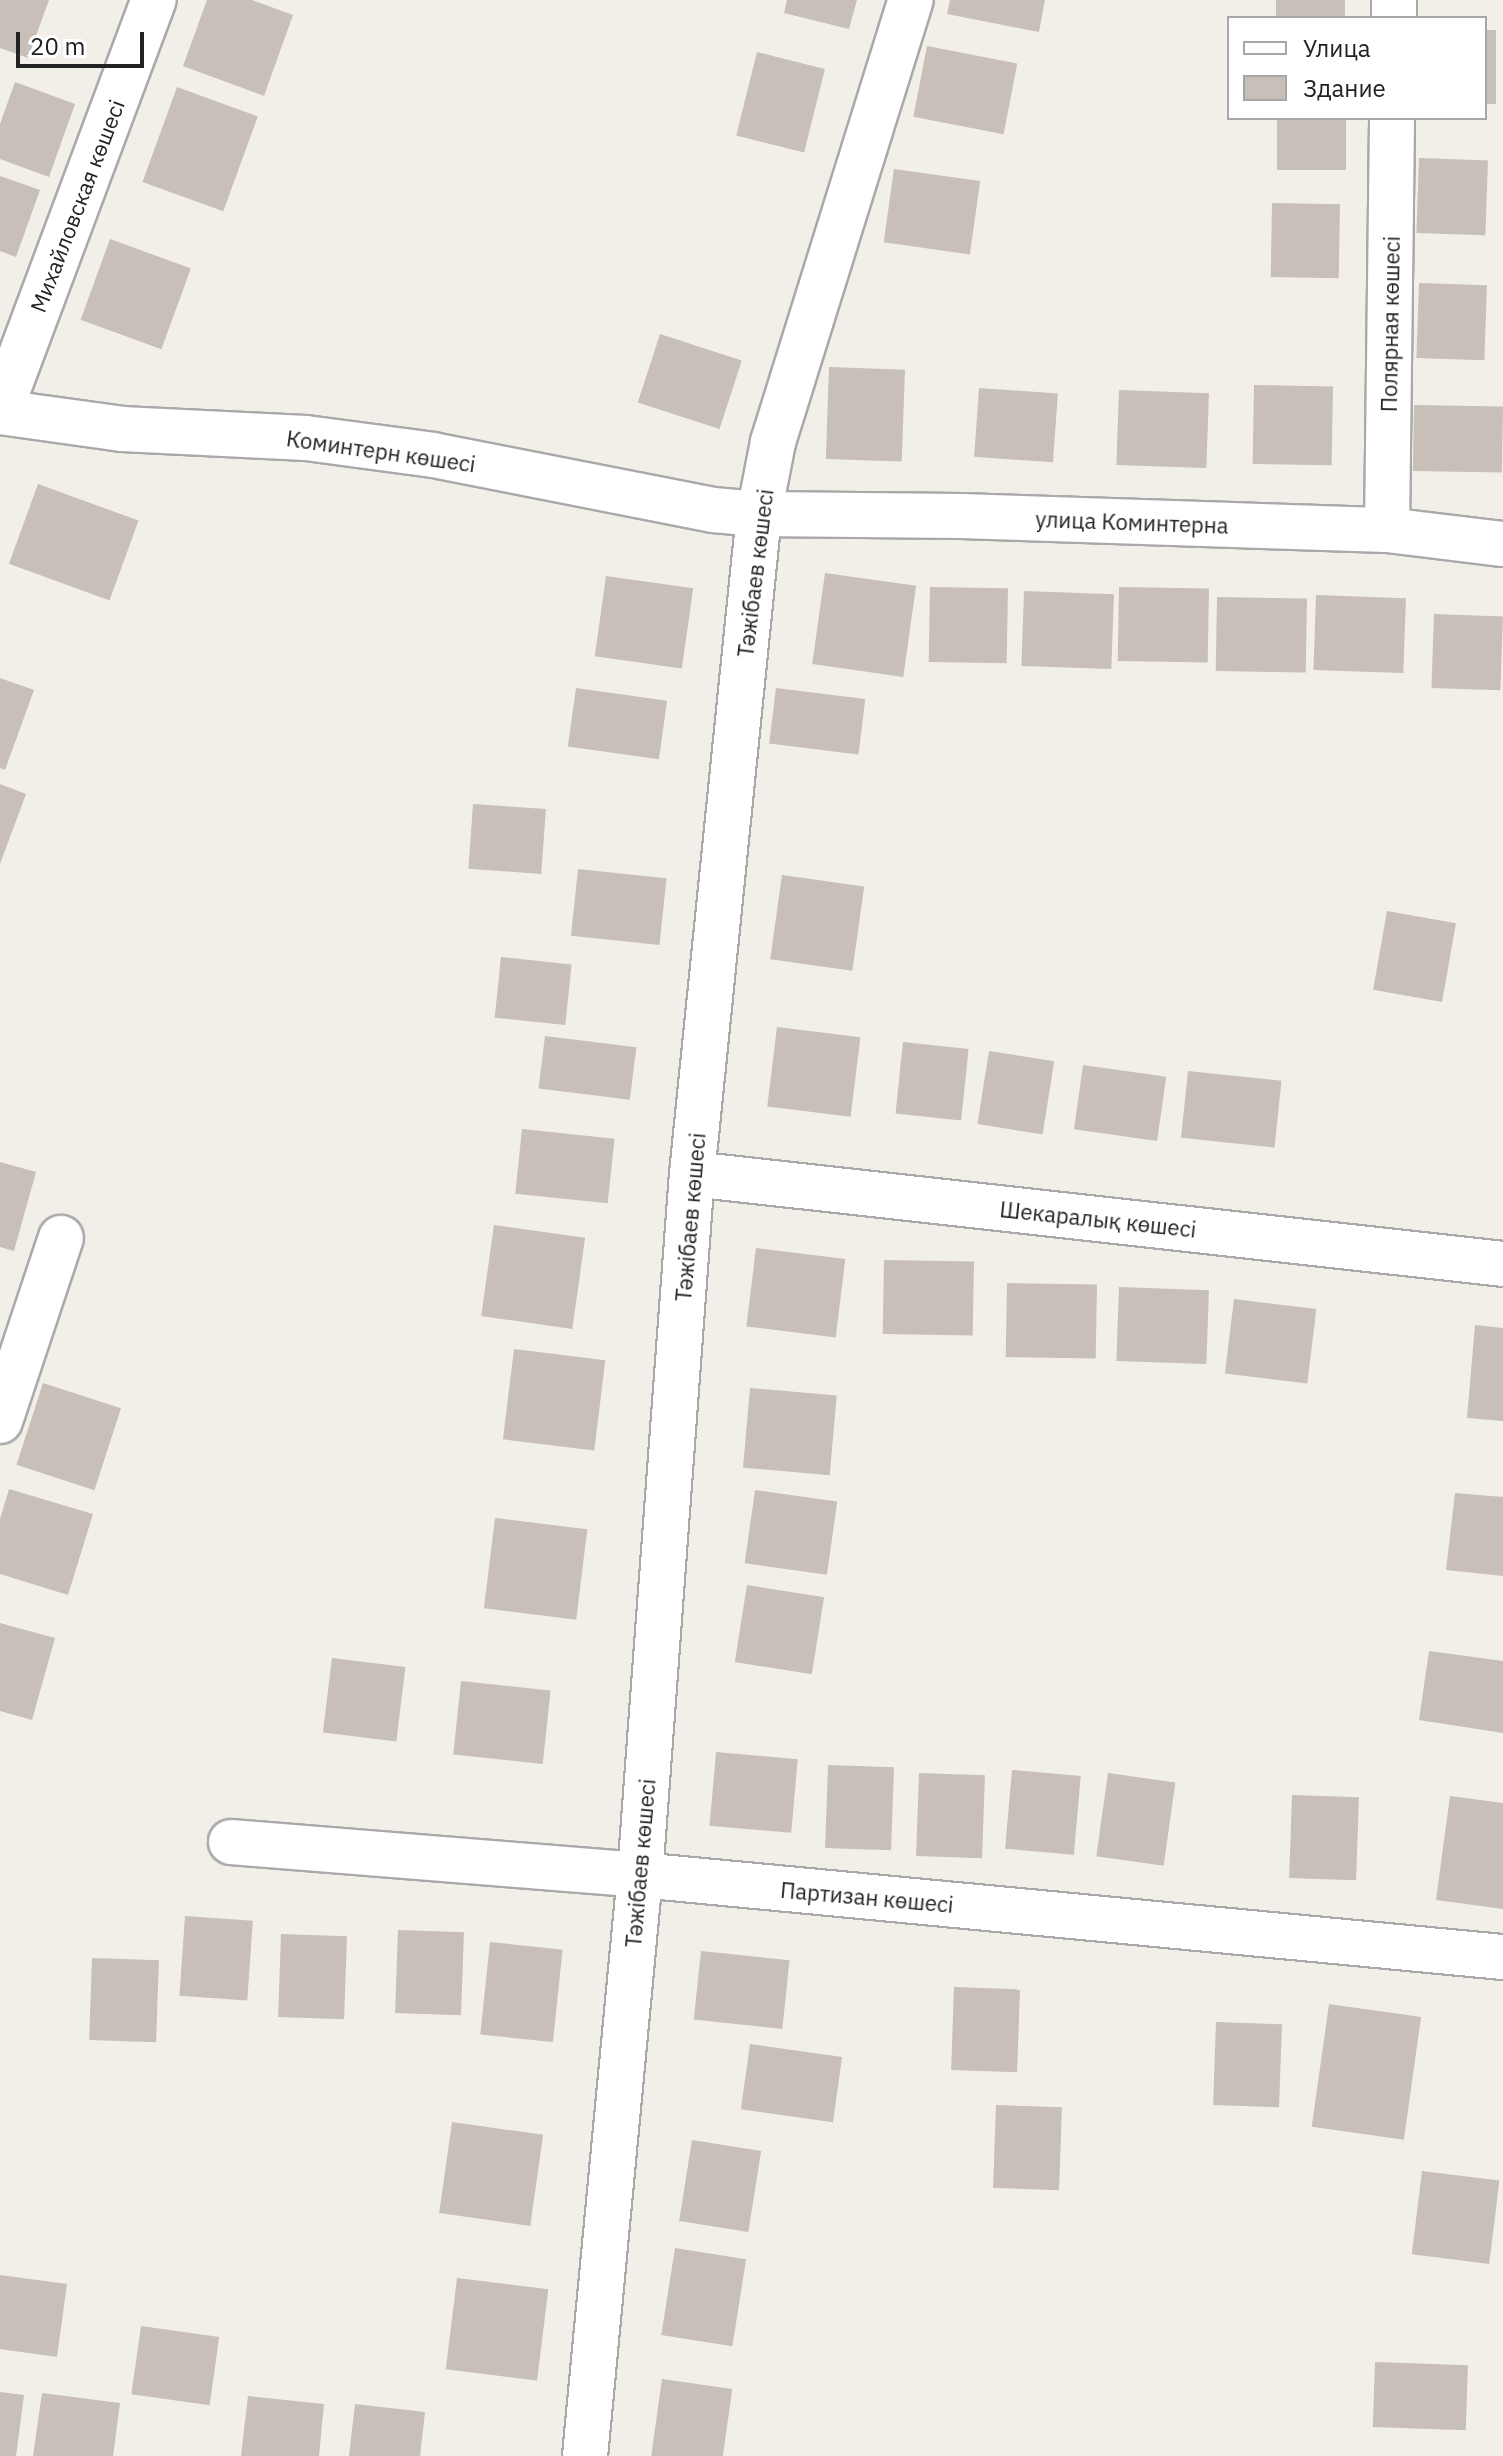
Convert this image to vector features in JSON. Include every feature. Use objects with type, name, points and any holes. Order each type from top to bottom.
[{"type":"street","name":"Михайловская көшесі","points":[[0,412],[154,0]]},
{"type":"street","name":"Тәжібаев көшесі","points":[[585,2456],[640,1875],[692,1174],[759,514],[773,442],[911,0]]},
{"type":"street","name":"Полярная көшесі","points":[[1387,530],[1392,120]]},
{"type":"street","name":"Коминтерн көшесі","points":[[0,412],[122,429],[306,438],[419,453],[713,510],[759,514]]},
{"type":"street","name":"улица Коминтерна","points":[[759,514],[961,516],[1387,530],[1503,544]]},
{"type":"street","name":"Шекаралық көшесі","points":[[692,1174],[1503,1264]]},
{"type":"street","points":[[0,1421],[61,1238]]},
{"type":"street","name":"Партизан көшесі","points":[[231,1842],[640,1875],[1503,1957]]},
{"type":"building","points":[[0,0],[49,0],[28,58],[0,48]]},
{"type":"building","points":[[207,0],[252,0],[293,15],[264,96],[183,66]]},
{"type":"building","points":[[787,0],[857,0],[849,29],[784,13]]},
{"type":"building","points":[[950,0],[1045,0],[1039,32],[947,14]]},
{"type":"building","points":[[1276,0],[1345,0],[1345,16],[1276,16]]},
{"type":"building","points":[[1487,30],[1496,30],[1496,104],[1487,104]]},
{"type":"building","points":[[927,46],[1017,64],[1004,134],[913,117]]},
{"type":"building","points":[[757,52],[825,69],[804,152],[736,135]]},
{"type":"building","points":[[15,82],[75,104],[49,177],[0,159],[0,124]]},
{"type":"building","points":[[177,87],[258,116],[223,211],[142,182]]},
{"type":"building","points":[[1277,120],[1346,120],[1346,170],[1277,170]]},
{"type":"building","points":[[1419,158],[1488,160],[1485,235],[1416,233]]},
{"type":"building","points":[[894,169],[980,181],[970,254],[884,242]]},
{"type":"building","points":[[0,176],[40,190],[16,257],[0,251]]},
{"type":"building","points":[[1272,203],[1340,204],[1339,278],[1271,277]]},
{"type":"building","points":[[110,239],[191,268],[161,349],[81,320]]},
{"type":"building","points":[[1419,283],[1487,285],[1484,360],[1416,358]]},
{"type":"building","points":[[660,334],[742,361],[720,429],[638,402]]},
{"type":"building","points":[[829,367],[905,370],[902,462],[826,459]]},
{"type":"building","points":[[1254,385],[1333,386],[1332,465],[1253,464]]},
{"type":"building","points":[[979,388],[1058,394],[1053,462],[974,457]]},
{"type":"building","points":[[1119,390],[1209,393],[1206,468],[1116,465]]},
{"type":"building","points":[[1414,405],[1503,407],[1502,473],[1413,471]]},
{"type":"building","points":[[38,484],[139,521],[109,600],[9,564]]},
{"type":"building","points":[[825,573],[916,586],[903,677],[812,664]]},
{"type":"building","points":[[606,576],[693,588],[682,668],[595,656]]},
{"type":"building","points":[[930,587],[1008,588],[1007,663],[929,662]]},
{"type":"building","points":[[1119,587],[1209,589],[1208,663],[1118,661]]},
{"type":"building","points":[[1024,591],[1114,594],[1111,669],[1021,666]]},
{"type":"building","points":[[1316,595],[1406,598],[1403,673],[1313,670]]},
{"type":"building","points":[[1217,597],[1307,599],[1306,673],[1216,671]]},
{"type":"building","points":[[1434,614],[1503,616],[1500,690],[1431,688]]},
{"type":"building","points":[[0,678],[34,690],[5,770],[0,768]]},
{"type":"building","points":[[576,688],[667,701],[659,759],[568,746]]},
{"type":"building","points":[[776,688],[865,699],[859,755],[769,744]]},
{"type":"building","points":[[0,784],[26,794],[0,864]]},
{"type":"building","points":[[473,804],[546,809],[541,874],[468,869]]},
{"type":"building","points":[[578,869],[667,878],[660,945],[571,936]]},
{"type":"building","points":[[782,875],[864,887],[852,971],[770,959]]},
{"type":"building","points":[[1387,911],[1456,923],[1442,1002],[1373,990]]},
{"type":"building","points":[[501,957],[572,964],[565,1025],[495,1018]]},
{"type":"building","points":[[777,1027],[860,1037],[851,1117],[767,1106]]},
{"type":"building","points":[[545,1036],[636,1047],[630,1100],[539,1089]]},
{"type":"building","points":[[903,1042],[969,1049],[961,1121],[895,1114]]},
{"type":"building","points":[[989,1051],[1054,1061],[1043,1134],[977,1124]]},
{"type":"building","points":[[1083,1065],[1166,1077],[1157,1141],[1074,1129]]},
{"type":"building","points":[[1188,1071],[1281,1081],[1274,1147],[1181,1138]]},
{"type":"building","points":[[522,1129],[614,1139],[608,1203],[515,1194]]},
{"type":"building","points":[[0,1162],[36,1172],[14,1251],[0,1247]]},
{"type":"building","points":[[494,1225],[585,1238],[572,1329],[481,1316]]},
{"type":"building","points":[[756,1248],[845,1259],[836,1337],[746,1326]]},
{"type":"building","points":[[884,1260],[974,1262],[973,1336],[883,1334]]},
{"type":"building","points":[[1007,1283],[1097,1285],[1096,1359],[1006,1357]]},
{"type":"building","points":[[1119,1287],[1209,1290],[1206,1364],[1116,1361]]},
{"type":"building","points":[[1234,1299],[1316,1309],[1307,1384],[1225,1373]]},
{"type":"building","points":[[1475,1325],[1503,1328],[1503,1421],[1467,1418]]},
{"type":"building","points":[[514,1349],[605,1360],[594,1451],[503,1439]]},
{"type":"building","points":[[43,1383],[121,1408],[94,1490],[16,1465]]},
{"type":"building","points":[[750,1388],[837,1396],[830,1475],[743,1468]]},
{"type":"building","points":[[9,1489],[93,1514],[68,1595],[0,1574],[0,1519]]},
{"type":"building","points":[[755,1490],[837,1502],[827,1575],[745,1563]]},
{"type":"building","points":[[1455,1493],[1503,1497],[1503,1576],[1446,1570]]},
{"type":"building","points":[[495,1518],[587,1529],[576,1620],[484,1608]]},
{"type":"building","points":[[747,1585],[824,1597],[812,1674],[735,1662]]},
{"type":"building","points":[[0,1623],[55,1638],[32,1720],[0,1711]]},
{"type":"building","points":[[1429,1651],[1503,1661],[1503,1733],[1419,1720]]},
{"type":"building","points":[[332,1658],[405,1667],[396,1741],[323,1732]]},
{"type":"building","points":[[461,1681],[551,1690],[543,1764],[453,1755]]},
{"type":"building","points":[[716,1752],[798,1759],[791,1833],[710,1826]]},
{"type":"building","points":[[828,1765],[894,1767],[891,1850],[825,1848]]},
{"type":"building","points":[[1012,1770],[1081,1776],[1074,1855],[1005,1849]]},
{"type":"building","points":[[919,1773],[985,1775],[982,1858],[916,1856]]},
{"type":"building","points":[[1108,1773],[1175,1782],[1164,1866],[1096,1856]]},
{"type":"building","points":[[1292,1795],[1359,1797],[1356,1880],[1289,1878]]},
{"type":"building","points":[[1450,1796],[1503,1803],[1503,1909],[1436,1900]]},
{"type":"building","points":[[185,1916],[253,1921],[247,2001],[179,1996]]},
{"type":"building","points":[[398,1930],[464,1932],[461,2015],[395,2013]]},
{"type":"building","points":[[281,1934],[347,1936],[344,2019],[278,2017]]},
{"type":"building","points":[[490,1942],[563,1950],[553,2042],[480,2034]]},
{"type":"building","points":[[701,1951],[790,1960],[782,2029],[694,2020]]},
{"type":"building","points":[[92,1958],[159,1960],[156,2042],[89,2040]]},
{"type":"building","points":[[954,1987],[1020,1989],[1017,2072],[951,2070]]},
{"type":"building","points":[[1329,2004],[1421,2017],[1404,2140],[1312,2127]]},
{"type":"building","points":[[1216,2022],[1282,2024],[1279,2107],[1213,2105]]},
{"type":"building","points":[[750,2044],[842,2057],[833,2122],[741,2109]]},
{"type":"building","points":[[996,2105],[1062,2107],[1059,2190],[993,2188]]},
{"type":"building","points":[[452,2122],[543,2135],[530,2226],[439,2213]]},
{"type":"building","points":[[692,2140],[761,2151],[748,2232],[679,2221]]},
{"type":"building","points":[[1422,2171],[1499,2181],[1489,2264],[1412,2254]]},
{"type":"building","points":[[675,2248],[746,2259],[732,2346],[661,2335]]},
{"type":"building","points":[[0,2275],[67,2284],[57,2357],[0,2349]]},
{"type":"building","points":[[457,2278],[548,2289],[537,2381],[446,2369]]},
{"type":"building","points":[[141,2326],[219,2337],[210,2405],[131,2394]]},
{"type":"building","points":[[1375,2362],[1468,2365],[1466,2430],[1373,2427]]},
{"type":"building","points":[[662,2379],[732,2389],[723,2456],[651,2456]]},
{"type":"building","points":[[0,2392],[24,2395],[16,2456],[0,2456]]},
{"type":"building","points":[[42,2393],[120,2403],[113,2456],[33,2456]]},
{"type":"building","points":[[248,2396],[324,2404],[319,2456],[241,2456]]},
{"type":"building","points":[[355,2404],[425,2412],[420,2456],[349,2456]]}]
